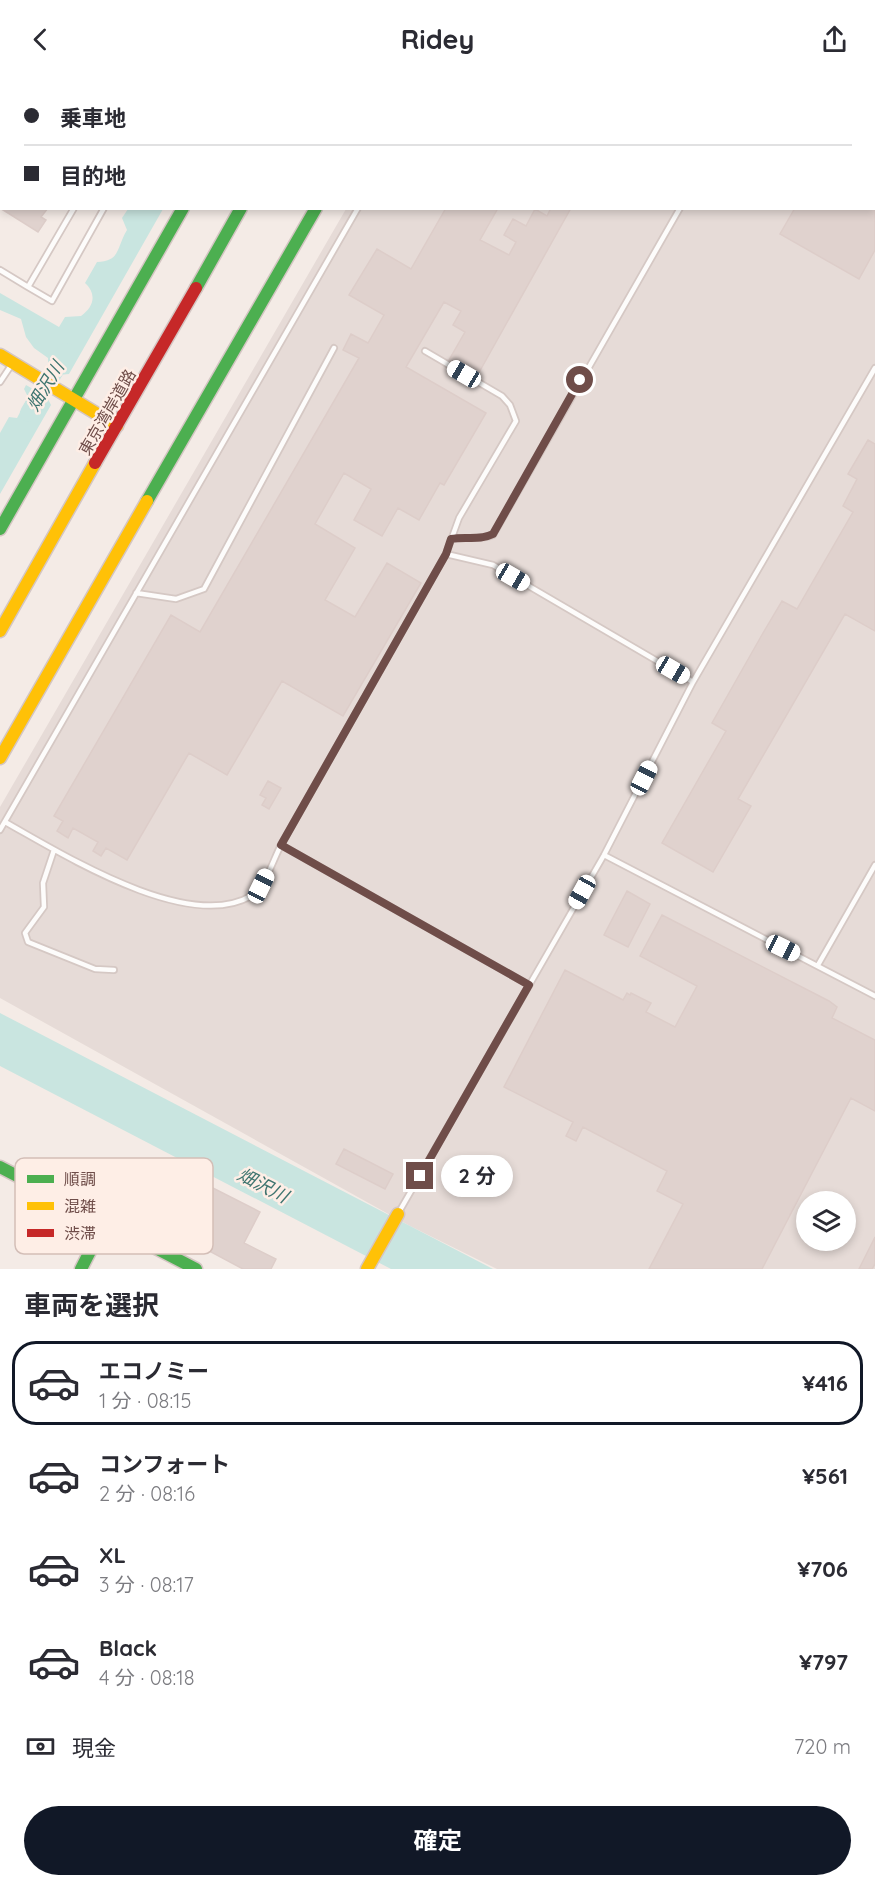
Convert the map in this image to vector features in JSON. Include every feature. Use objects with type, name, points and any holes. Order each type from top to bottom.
[{"type":"main road","points":[[0,529],[70,397],[182,210]]},
{"type":"main road","name":"東京湾岸道路","points":[[0,631],[240,210]]},
{"type":"main road","points":[[0,758],[315,210]]},
{"type":"main road","points":[[0,355],[117,426]]},
{"type":"main road","points":[[0,1167],[15,1175]]},
{"type":"main road","points":[[367,1269],[398,1215]]},
{"type":"main road","points":[[81,1269],[89,1254]]},
{"type":"main road","points":[[167,1254],[196,1269]]},
{"type":"lane","points":[[28,287],[73,210]]},
{"type":"lane","points":[[0,270],[52,301],[103,210]]},
{"type":"lane","points":[[0,830],[357,210]]},
{"type":"lane","points":[[451,539],[485,538],[493,534],[679,210]]},
{"type":"lane","points":[[136,593],[176,599],[204,589],[334,348]]},
{"type":"lane","points":[[5,822],[54,850],[130,887],[178,903],[222,905],[252,895],[261,886],[281,845],[446,554],[459,518],[516,421],[510,405],[502,396],[425,351]]},
{"type":"lane","points":[[0,382],[12,363]]},
{"type":"lane","points":[[398,1215],[604,855],[693,682],[875,368]]},
{"type":"lane","points":[[446,554],[493,565],[693,682]]},
{"type":"lane","points":[[281,845],[529,985]]},
{"type":"lane","points":[[54,850],[43,883],[44,907],[25,933],[28,942],[87,967],[114,970]]},
{"type":"lane","points":[[604,855],[875,996]]},
{"type":"lane","points":[[818,965],[875,865]]},
{"type":"shaded area","points":[[345,210],[875,210],[875,1269],[497,1269],[410,1226],[0,998],[0,807]]},
{"type":"water","points":[[127,210],[162,210],[69,374],[59,375],[48,368],[48,358],[34,348],[26,337],[21,319],[0,310],[0,293],[59,327],[65,317],[81,316],[89,309],[92,300],[89,287],[85,283],[97,262],[114,256],[127,230],[122,218]]},
{"type":"water","points":[[26,385],[47,397],[51,405],[0,494],[0,433],[9,417],[17,418],[28,397],[24,389]]},
{"type":"water","points":[[0,1013],[493,1269],[391,1269],[213,1177],[213,1158],[177,1158],[0,1066]]},
{"type":"building","points":[[3,210],[46,210],[41,217],[46,220],[38,232]]},
{"type":"building","points":[[445,210],[497,210],[480,240],[509,255],[516,242],[504,235],[513,219],[526,226],[534,210],[547,216],[550,210],[570,210],[477,376],[449,360],[465,332],[453,325],[461,311],[444,302],[406,367],[486,413],[444,485],[440,483],[419,520],[398,508],[382,536],[354,520],[371,489],[344,473],[315,524],[355,548],[325,600],[355,617],[387,563],[421,583],[343,716],[282,681],[227,775],[189,753],[127,860],[106,848],[101,856],[93,851],[98,842],[73,828],[68,838],[57,831],[63,821],[54,816],[171,615],[200,632],[359,358],[343,350],[351,334],[368,343],[384,315],[349,295],[377,249],[411,269]]},
{"type":"building","points":[[794,210],[875,210],[875,250],[859,279],[780,234]]},
{"type":"building","points":[[868,440],[875,444],[875,631],[845,614],[738,799],[751,806],[713,872],[662,843],[726,731],[712,723],[763,633],[782,601],[797,609],[853,512],[843,506],[857,479],[848,474]]},
{"type":"building","points":[[268,781],[281,788],[269,809],[262,805],[266,798],[260,795]]},
{"type":"building","points":[[627,891],[650,904],[628,947],[604,935]]},
{"type":"building","points":[[662,915],[829,1001],[837,1007],[832,1018],[875,1040],[875,1111],[851,1098],[803,1191],[796,1191],[796,1204],[762,1269],[649,1269],[683,1204],[657,1191],[667,1171],[583,1127],[576,1141],[566,1136],[573,1122],[504,1087],[565,970],[623,1000],[627,993],[630,995],[631,993],[651,1003],[646,1012],[675,1027],[697,986],[640,956]]},
{"type":"building","points":[[344,1149],[393,1174],[385,1189],[336,1164]]},
{"type":"building","points":[[213,1188],[260,1212],[244,1243],[276,1259],[271,1269],[243,1269],[213,1253]]},
{"type":"building","points":[[875,1237],[875,1264],[872,1269],[859,1269]]},
{"type":"waterway","name":"畑沢川","points":[[29,413],[66,352]]},
{"type":"traffic: fast","points":[[0,529],[182,210]]},
{"type":"traffic: fast","points":[[196,288],[240,210]]},
{"type":"traffic: fast","points":[[147,501],[315,210]]},
{"type":"traffic: fast","points":[[0,1167],[15,1175]]},
{"type":"traffic: fast","points":[[81,1269],[89,1254]]},
{"type":"traffic: fast","points":[[167,1254],[196,1269]]},
{"type":"traffic: slow","points":[[0,355],[117,426]]},
{"type":"traffic: slow","points":[[0,631],[95,463]]},
{"type":"traffic: slow","points":[[0,758],[147,501]]},
{"type":"traffic: slow","points":[[367,1269],[398,1214]]},
{"type":"traffic: jam","points":[[95,463],[196,288]]},
{"type":"route","points":[[420,1176],[529,985],[281,845],[446,554],[451,539],[485,538],[493,534],[580,380]]}]
